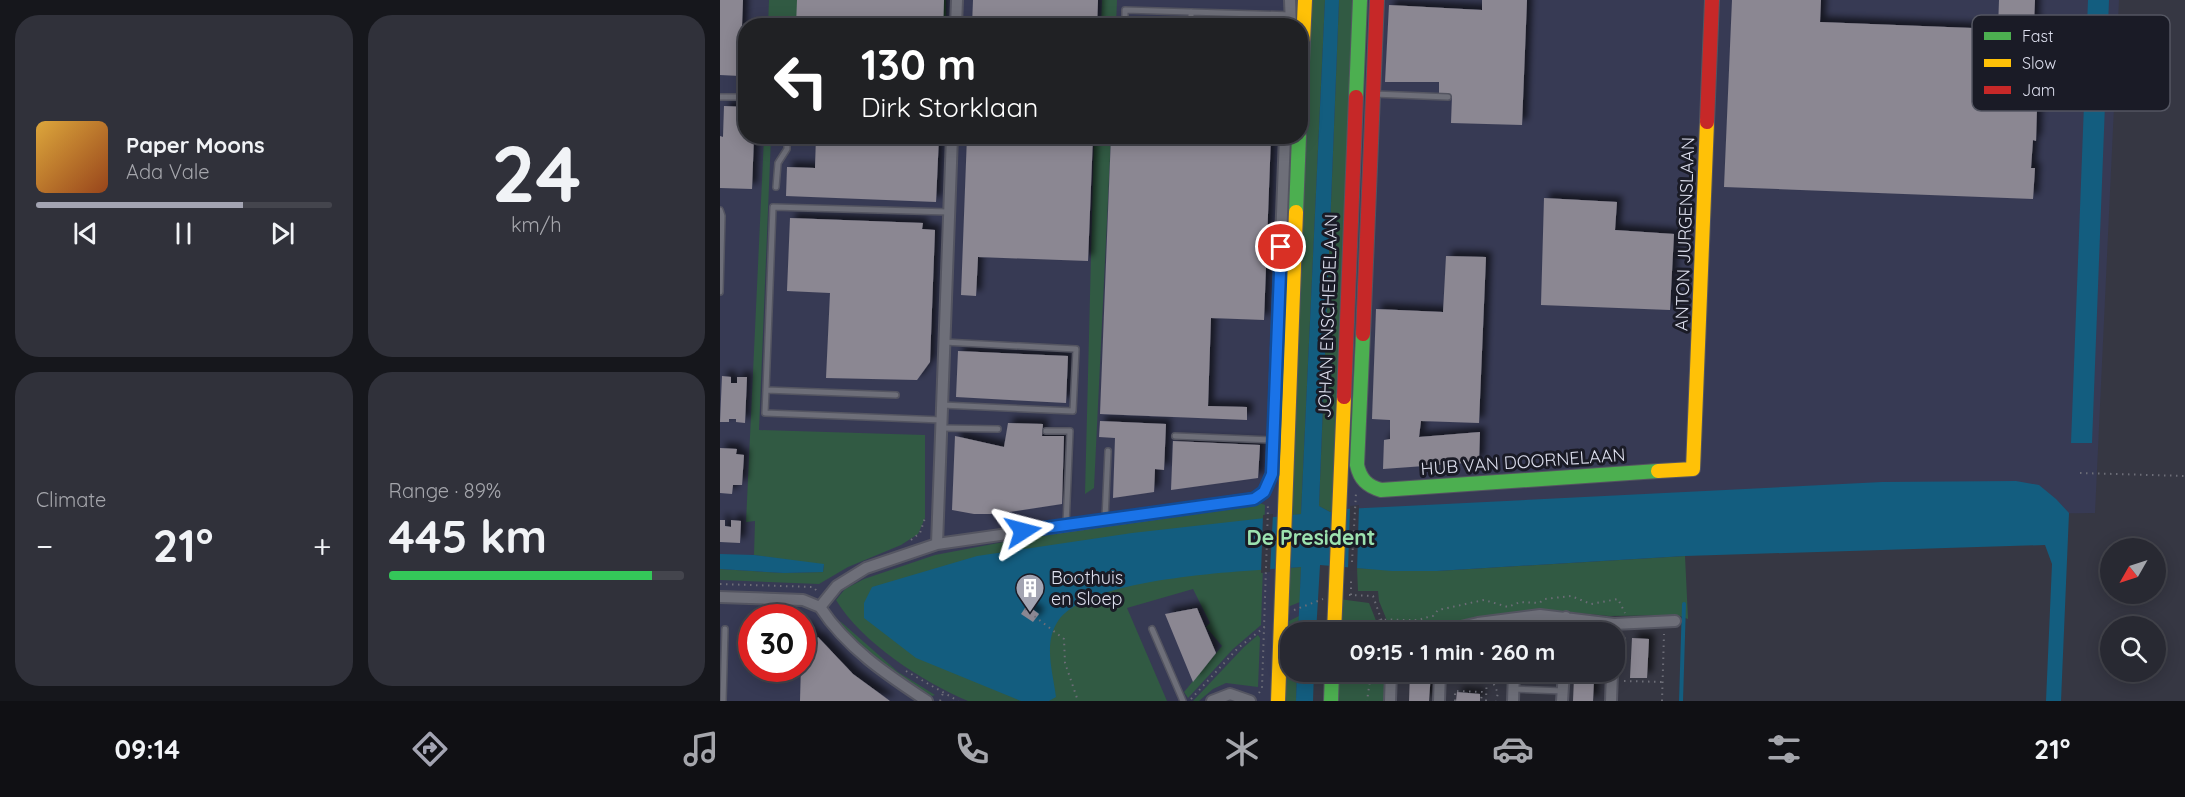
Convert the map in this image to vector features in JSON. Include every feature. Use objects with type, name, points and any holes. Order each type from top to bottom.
[{"type":"street","points":[[956,18],[957,0]]},
{"type":"street","points":[[1290,0],[1291,18]]},
{"type":"street","points":[[1304,18],[1305,0]]},
{"type":"street","name":"JOHAN ENSCHEDELAAN","points":[[1334,622],[1360,0]]},
{"type":"street","points":[[1373,94],[1377,0]]},
{"type":"street","name":"ANTON JURGENSLAAN","points":[[1693,469],[1712,0]]},
{"type":"street","name":"HUB VAN DOORNELAAN","points":[[1373,94],[1357,465],[1360,478],[1368,486],[1381,490],[1693,469]]},
{"type":"street","points":[[937,544],[952,144]]},
{"type":"street","points":[[820,607],[837,586],[866,568],[937,544],[1254,499],[1264,492],[1272,474],[1285,144]]},
{"type":"street","name":"JOHAN ENSCHEDELAAN","points":[[1278,701],[1299,144]]},
{"type":"street","points":[[720,597],[803,600],[820,607],[829,621],[859,653],[927,701]]},
{"type":"street","points":[[1491,622],[1540,615],[1588,622]]},
{"type":"street","points":[[1566,617],[1566,622]]},
{"type":"street","points":[[1625,627],[1670,622]]},
{"type":"street","points":[[1331,701],[1332,682]]},
{"type":"street","points":[[1390,701],[1391,682]]},
{"type":"street","points":[[1439,701],[1440,682]]},
{"type":"street","points":[[1513,682],[1513,701]]},
{"type":"street","points":[[1611,701],[1612,682]]},
{"type":"street","points":[[1212,701],[1230,694],[1254,698]]},
{"type":"lane","points":[[1125,18],[1125,10],[1266,18]]},
{"type":"lane","points":[[1191,12],[1191,18]]},
{"type":"lane","points":[[1373,94],[1448,97]]},
{"type":"lane","points":[[720,97],[738,97]]},
{"type":"lane","points":[[776,187],[777,163],[787,149],[787,144]]},
{"type":"lane","points":[[949,212],[773,207],[765,413],[998,429]]},
{"type":"lane","points":[[720,210],[722,216],[720,292]]},
{"type":"lane","points":[[942,405],[1073,411],[1076,349],[944,342]]},
{"type":"lane","points":[[766,390],[896,395]]},
{"type":"lane","points":[[1046,430],[1070,431],[1066,525]]},
{"type":"lane","points":[[1175,436],[1273,440]]},
{"type":"lane","points":[[1105,519],[1108,451]]},
{"type":"lane","points":[[723,701],[725,629]]},
{"type":"lane","points":[[1152,629],[1183,701]]},
{"type":"lane","points":[[1513,689],[1563,696]]},
{"type":"path","points":[[2080,472],[2185,476]]},
{"type":"path","points":[[1352,567],[1355,500]]},
{"type":"path","points":[[1254,698],[1262,688],[1268,508]]},
{"type":"path","points":[[904,545],[920,533],[925,519]]},
{"type":"path","points":[[1351,579],[1351,595]]},
{"type":"path","points":[[816,590],[823,584]]},
{"type":"path","points":[[1293,610],[1334,595],[1373,596],[1381,620]]},
{"type":"path","points":[[1025,609],[1064,639],[1065,663],[1078,701]]},
{"type":"path","points":[[1373,622],[1390,618],[1418,620],[1433,616]]},
{"type":"path","points":[[1662,701],[1670,622]]},
{"type":"path","points":[[1189,701],[1238,648],[1265,627]]},
{"type":"path","points":[[905,671],[958,701]]},
{"type":"path","points":[[1622,690],[1623,681],[1663,682]]},
{"type":"path","points":[[1367,701],[1370,682]]},
{"type":"path","points":[[1486,701],[1487,682]]},
{"type":"path","points":[[1494,682],[1498,693],[1496,701]]},
{"type":"path","points":[[1455,701],[1455,692],[1482,692],[1482,701]]},
{"type":"path","points":[[940,701],[943,693]]},
{"type":"shaded area","points":[[720,0],[2119,0],[2118,15],[1972,15],[1972,111],[2114,111],[2095,513],[1513,520],[1311,536],[1307,622],[1280,622],[1280,682],[1306,682],[1305,701],[720,701]]},
{"type":"shaded area","points":[[1325,0],[1339,0],[1319,506],[1330,512],[1345,509],[1882,482],[2016,481],[2039,485],[2069,513],[2061,701],[2046,701],[2052,564],[2045,545],[1685,556],[1437,571],[1392,571],[1320,565],[1317,622],[1298,622],[1301,567],[1171,579],[1134,585],[1101,594],[1075,606],[1058,621],[1053,630],[1050,648],[1056,697],[1049,701],[1021,701],[916,658],[864,618],[864,603],[872,587],[977,556],[1132,533],[1301,514]]},
{"type":"shaded area","points":[[2088,0],[2109,0],[2108,15],[2087,15]]},
{"type":"shaded area","points":[[2084,111],[2105,111],[2092,443],[2071,443]]},
{"type":"shaded area","points":[[720,554],[754,555],[824,564],[823,572],[784,573],[720,569]]},
{"type":"shaded area","points":[[1297,682],[1314,682],[1313,701],[1296,701]]},
{"type":"green space","points":[[769,0],[946,0],[946,18],[768,18]]},
{"type":"green space","points":[[1102,0],[1117,0],[1116,18],[1101,18]]},
{"type":"green space","points":[[1310,0],[1325,0],[1301,514],[1290,516],[1304,144],[1308,144]]},
{"type":"green space","points":[[1339,0],[1356,0],[1332,512],[1330,512],[1319,506]]},
{"type":"green space","points":[[764,144],[771,144],[759,430],[925,435],[925,518],[918,534],[901,545],[848,567],[819,584],[720,580],[720,569],[784,573],[823,572],[824,565],[754,555],[755,521],[746,522]]},
{"type":"green space","points":[[1094,144],[1111,144],[1094,488],[1085,494]]},
{"type":"green space","points":[[1260,503],[1265,505],[1261,625],[1233,649],[1188,698],[1184,692],[1222,646],[1206,627],[1210,623],[1193,589],[1127,608],[1167,701],[968,701],[932,683],[895,660],[861,631],[836,600],[845,589],[864,579],[935,555],[1083,527]]},
{"type":"green space","points":[[1685,556],[1688,619],[1677,615],[1609,616],[1559,611],[1456,622],[1388,622],[1379,601],[1378,591],[1358,591],[1357,568],[1437,571]]},
{"type":"green space","points":[[1301,567],[1300,602],[1285,608],[1288,568]]},
{"type":"green space","points":[[1339,599],[1369,603],[1377,622],[1338,622]]},
{"type":"green space","points":[[1299,616],[1299,622],[1287,622]]},
{"type":"green space","points":[[840,621],[898,672],[935,695],[932,696],[907,681],[869,654],[848,633]]},
{"type":"green space","points":[[1258,635],[1260,638],[1258,687],[1226,683],[1213,689],[1199,701],[1193,701],[1244,647]]},
{"type":"green space","points":[[1282,682],[1297,682],[1296,701],[1281,701]]},
{"type":"green space","points":[[1337,682],[1387,682],[1386,701],[1336,701]]},
{"type":"pier","points":[[1359,505],[1357,571],[1348,570],[1350,506]]},
{"type":"pier","points":[[1273,514],[1270,572],[1261,573],[1263,515]]},
{"type":"building","points":[[720,0],[743,0],[742,18],[738,18],[738,76],[720,75]]},
{"type":"building","points":[[797,0],[944,0],[943,18],[796,18]]},
{"type":"building","points":[[973,0],[1098,0],[1097,18],[972,18]]},
{"type":"building","points":[[1482,0],[1527,0],[1522,125],[1451,123],[1452,96],[1439,95],[1439,82],[1385,82],[1389,5],[1482,10]]},
{"type":"building","points":[[1732,0],[1821,0],[1820,22],[1972,28],[1972,111],[2037,111],[2036,141],[2033,140],[2031,168],[2035,168],[2033,199],[1724,187]]},
{"type":"building","points":[[1999,0],[2035,0],[2034,15],[1998,15]]},
{"type":"building","points":[[724,106],[738,107],[738,144],[754,144],[752,189],[720,188],[720,136],[723,137]]},
{"type":"building","points":[[816,144],[939,144],[936,202],[786,196],[787,167],[815,168]]},
{"type":"building","points":[[967,144],[1093,144],[1088,261],[978,257],[976,296],[961,295]]},
{"type":"building","points":[[1111,144],[1271,144],[1264,320],[1211,318],[1208,406],[1247,407],[1247,420],[1100,414]]},
{"type":"building","points":[[1544,198],[1617,202],[1615,230],[1674,234],[1670,310],[1541,305]]},
{"type":"building","points":[[790,218],[923,223],[922,229],[935,230],[930,362],[917,380],[826,378],[830,293],[787,291]]},
{"type":"building","points":[[1446,256],[1486,257],[1479,423],[1421,421],[1419,437],[1480,432],[1479,462],[1383,469],[1384,440],[1390,439],[1390,420],[1372,419],[1376,309],[1443,312]]},
{"type":"building","points":[[958,351],[1068,356],[1066,403],[956,397]]},
{"type":"building","points":[[722,376],[731,377],[731,383],[737,383],[737,377],[747,377],[745,423],[736,422],[736,419],[720,422]]},
{"type":"building","points":[[1100,421],[1166,424],[1164,470],[1155,469],[1154,492],[1113,498],[1115,438],[1099,437]]},
{"type":"building","points":[[1008,423],[1043,424],[1042,436],[1064,436],[1062,504],[996,514],[974,514],[952,510],[955,436],[1004,447]]},
{"type":"building","points":[[1173,441],[1260,445],[1258,478],[1171,490]]},
{"type":"building","points":[[720,448],[737,449],[736,454],[744,455],[742,485],[733,485],[732,494],[720,493]]},
{"type":"building","points":[[720,520],[725,520],[725,526],[731,527],[731,520],[741,521],[740,543],[720,542]]},
{"type":"building","name":"Boothuis en Sloep","points":[[1027,605],[1039,614],[1033,622],[1021,614]]},
{"type":"building","points":[[1197,608],[1216,653],[1193,682],[1165,614]]},
{"type":"building","points":[[818,637],[853,674],[890,701],[800,701],[801,682],[816,682],[816,639]]},
{"type":"building","points":[[1632,638],[1649,639],[1647,678],[1630,678]]},
{"type":"building","points":[[1410,682],[1430,682],[1429,701],[1409,701]]},
{"type":"building","points":[[1574,682],[1594,682],[1593,701],[1573,701]]},
{"type":"building","points":[[1457,692],[1480,694],[1480,701],[1456,701]]},
{"type":"waterway","points":[[1681,701],[1684,604]]},
{"type":"traffic: fast","points":[[1356,97],[1360,0]]},
{"type":"traffic: fast","points":[[1296,212],[1299,144]]},
{"type":"traffic: fast","points":[[1363,334],[1357,465],[1362,478],[1372,486],[1381,490],[1658,471]]},
{"type":"traffic: fast","points":[[1331,701],[1332,682]]},
{"type":"traffic: slow","points":[[1304,18],[1305,0]]},
{"type":"traffic: slow","points":[[1658,471],[1693,469],[1707,122]]},
{"type":"traffic: slow","points":[[1278,701],[1296,212]]},
{"type":"traffic: slow","points":[[1334,622],[1344,397]]},
{"type":"traffic: jam","points":[[1363,334],[1377,0]]},
{"type":"traffic: jam","points":[[1707,122],[1712,0]]},
{"type":"traffic: jam","points":[[1344,397],[1356,97]]},
{"type":"place","name":"Boothuis en Sloep","points":[[1030,614]]},
{"type":"district","name":"De President","points":[[1311,538]]},
{"type":"route","points":[[1023,531],[1254,499],[1264,492],[1272,474],[1281,247]]}]
